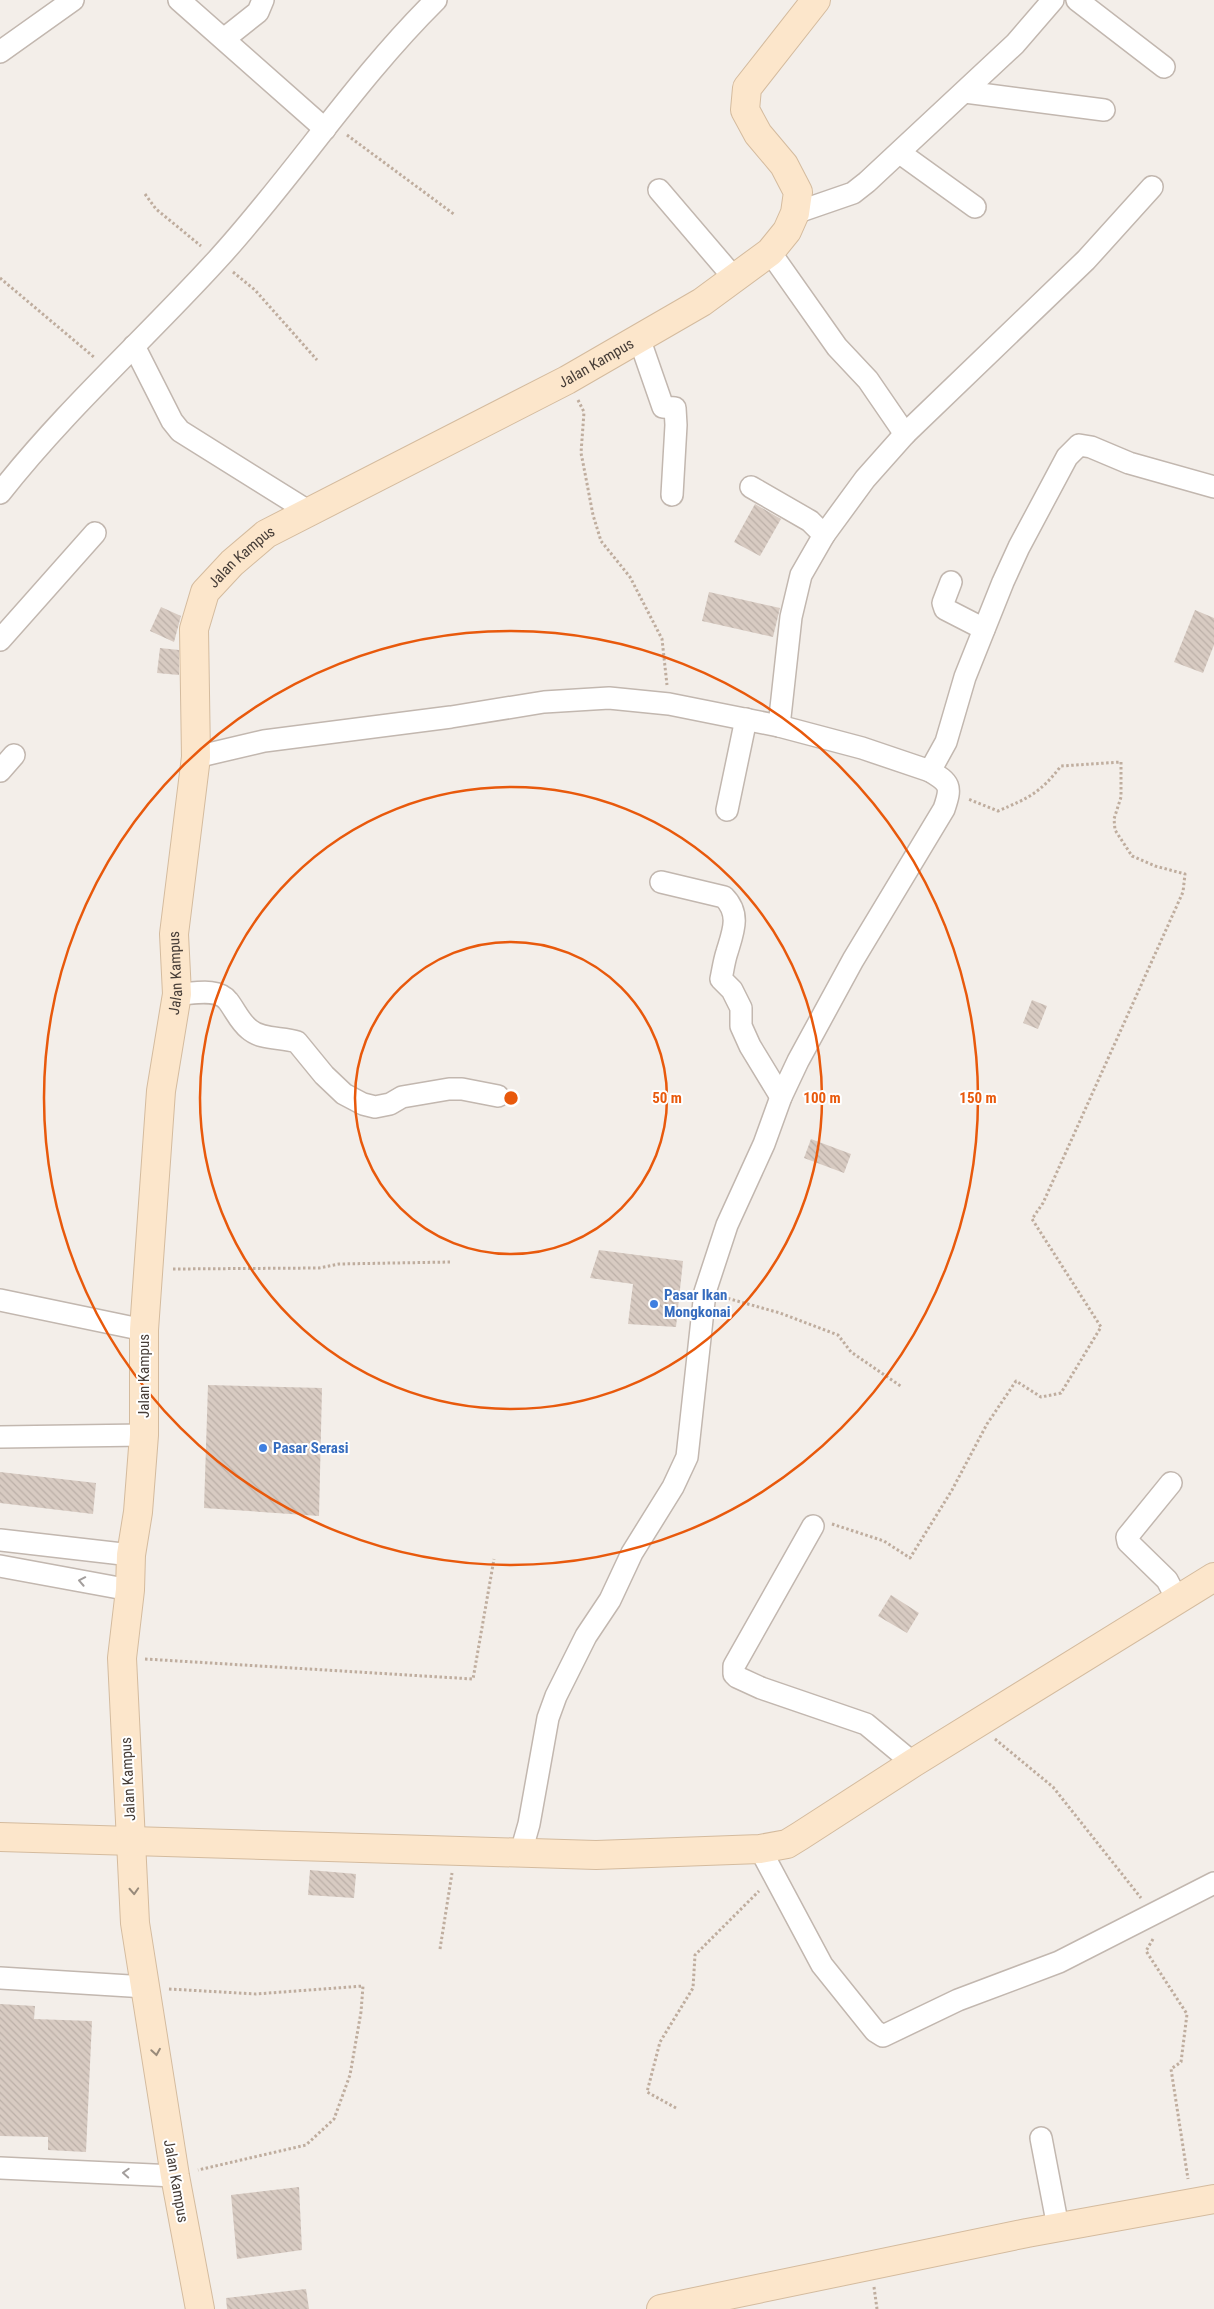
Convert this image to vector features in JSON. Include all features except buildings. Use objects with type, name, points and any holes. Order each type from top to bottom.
[{"type":"street","points":[[0,52],[73,0]]},
{"type":"street","points":[[180,0],[224,40],[328,126]]},
{"type":"street","points":[[224,40],[258,12],[263,0]]},
{"type":"street","name":"Jalan Kampus","points":[[200,2309],[175,2176],[135,1923],[122,1658],[130,1590],[130,1555],[138,1512],[144,1434],[144,1330],[150,1270],[161,1091],[177,994],[174,934],[196,757],[194,630],[205,592],[232,563],[266,534],[312,513],[567,380],[702,302],[770,252],[787,231],[794,212],[798,192],[784,165],[758,134],[746,110],[747,88],[816,0]]},
{"type":"street","points":[[794,212],[853,193],[900,153],[1015,44],[1053,0]]},
{"type":"street","points":[[1077,0],[1164,67]]},
{"type":"street","points":[[2,485],[109,370],[217,260],[428,3]]},
{"type":"street","points":[[965,92],[1104,110]]},
{"type":"street","points":[[900,153],[975,207]]},
{"type":"street","points":[[779,726],[792,617],[801,575],[824,535],[865,479],[905,434],[1086,260],[1152,187]]},
{"type":"street","points":[[659,190],[735,279]]},
{"type":"street","points":[[770,252],[837,347],[868,380],[905,434]]},
{"type":"street","points":[[639,338],[663,407],[675,408],[676,424],[672,495]]},
{"type":"street","points":[[134,346],[172,421],[180,431],[312,513]]},
{"type":"street","points":[[930,771],[946,742],[965,677],[1019,547],[1067,457],[1079,445],[1091,447],[1130,463],[1214,487]]},
{"type":"street","points":[[751,487],[810,521],[824,535]]},
{"type":"street","points":[[0,640],[95,533]]},
{"type":"street","points":[[951,582],[943,603],[945,609],[984,629]]},
{"type":"street","points":[[196,757],[264,741],[451,717],[544,702],[609,698],[669,704],[746,719],[862,748],[930,771],[946,781],[950,792],[944,809],[854,960],[798,1061],[781,1097],[764,1144],[727,1225],[705,1292],[687,1457],[653,1521],[632,1553],[610,1600],[586,1636],[556,1696],[548,1718],[529,1824],[521,1852]]},
{"type":"street","points":[[727,810],[746,719]]},
{"type":"street","points":[[0,771],[14,755]]},
{"type":"street","points":[[661,882],[724,898],[730,904],[735,926],[726,955],[722,979],[732,990],[741,1008],[741,1026],[750,1046],[781,1097]]},
{"type":"street","points":[[177,994],[217,992],[228,999],[249,1030],[260,1035],[297,1042],[324,1075],[344,1094],[363,1104],[375,1107],[390,1104],[402,1097],[448,1089],[462,1089],[498,1096]]},
{"type":"street","points":[[0,1300],[144,1330]]},
{"type":"street","points":[[0,1437],[144,1434]]},
{"type":"street","points":[[1171,1484],[1126,1537],[1128,1542],[1167,1580],[1177,1599]]},
{"type":"street","points":[[813,1526],[734,1666],[734,1674],[761,1688],[866,1724],[913,1763]]},
{"type":"street","points":[[0,1540],[130,1555]]},
{"type":"street","points":[[0,1566],[130,1590]]},
{"type":"street","points":[[0,1837],[455,1851],[624,1854],[760,1849],[787,1844],[913,1763],[978,1725],[1214,1577]]},
{"type":"street","points":[[760,1849],[822,1965],[874,2032],[882,2036],[958,2000],[1059,1962],[1214,1883]]},
{"type":"street","points":[[0,1978],[146,1988]]},
{"type":"street","points":[[1041,2138],[1058,2227]]},
{"type":"street","points":[[0,2168],[175,2176]]},
{"type":"street","points":[[669,2308],[870,2264],[1203,2201]]},
{"type":"path","points":[[328,126],[454,215]]},
{"type":"path","points":[[0,278],[109,370]]},
{"type":"path","points":[[567,380],[584,412],[582,453],[593,515],[601,541],[630,578],[662,639],[669,704]]},
{"type":"path","points":[[813,1526],[818,1522],[827,1523],[884,1541],[910,1558],[952,1490],[987,1424],[1016,1381],[1041,1397],[1061,1393],[1101,1327],[1032,1219],[1043,1203],[1183,892],[1185,874],[1155,866],[1132,856],[1115,830],[1114,819],[1121,797],[1121,762],[1061,766],[1047,784],[1030,798],[998,811],[950,792]]},
{"type":"path","points":[[150,1270],[319,1268],[339,1264],[450,1262]]},
{"type":"path","points":[[705,1292],[780,1313],[838,1334],[851,1352],[902,1387]]},
{"type":"path","points":[[122,1658],[473,1678],[494,1559]]},
{"type":"path","points":[[978,1725],[1053,1787],[1154,1914],[1155,1934],[1146,1951],[1187,2014],[1181,2062],[1171,2069],[1203,2201]]},
{"type":"path","points":[[440,1949],[455,1851]]},
{"type":"path","points":[[676,2108],[647,2092],[660,2042],[693,1988],[695,1955],[774,1876]]},
{"type":"path","points":[[146,1988],[256,1994],[363,1986],[361,2012],[350,2074],[334,2119],[306,2145],[175,2176]]},
{"type":"place","name":"Pasar Ikan Mongkonai","points":[[654,1304]]},
{"type":"place","name":"Pasar Serasi","points":[[263,1448]]}]
